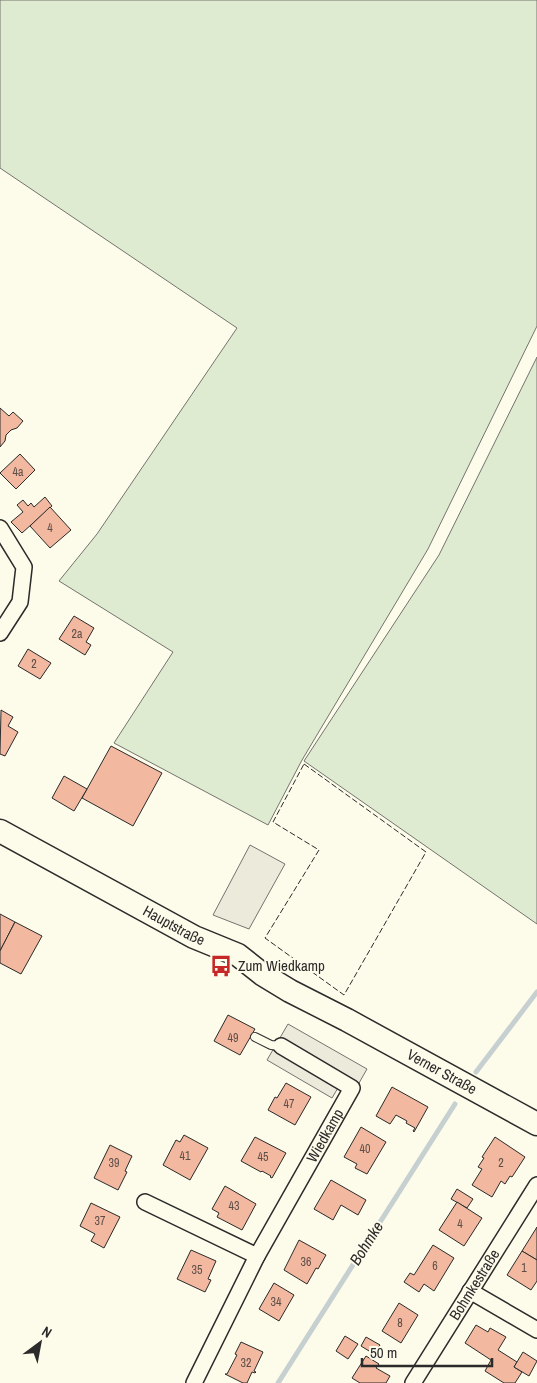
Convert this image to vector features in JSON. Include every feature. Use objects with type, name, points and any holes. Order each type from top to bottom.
[{"type":"main road","name":"Hauptstraße","points":[[0,831],[194,937],[238,955],[262,974],[290,991],[346,1020]]},
{"type":"main road","name":"Verner Straße","points":[[346,1020],[537,1124]]},
{"type":"street","points":[[0,528],[24,566],[20,602],[0,633]]},
{"type":"street","name":"Wiedkamp","points":[[194,1383],[257,1256],[352,1088],[281,1046]]},
{"type":"street","name":"Bohmkestraße","points":[[412,1383],[537,1185]]},
{"type":"street","points":[[145,1202],[257,1256]]},
{"type":"street","points":[[470,1291],[537,1330]]},
{"type":"lane","points":[[254,1037],[271,1045],[281,1046]]},
{"type":"green space","points":[[0,0],[537,0],[537,326],[428,549],[302,760],[268,825],[114,743],[173,652],[59,581],[97,534],[237,328],[0,168]]},
{"type":"green space","points":[[537,357],[537,924],[304,761],[439,555]]},
{"type":"shaded area","points":[[250,845],[285,864],[249,929],[213,915]]},
{"type":"shaded area","points":[[288,1024],[367,1069],[359,1083],[345,1076],[332,1098],[267,1060]]},
{"type":"building","points":[[0,408],[9,416],[13,412],[23,421],[17,428],[11,430],[6,435],[5,441],[0,447]]},
{"type":"building","points":[[20,454],[35,470],[16,489],[0,473]]},
{"type":"building","points":[[45,497],[52,506],[22,533],[11,522],[23,512],[17,505],[23,500],[28,506],[31,503],[34,507]]},
{"type":"building","points":[[50,507],[71,530],[50,548],[30,526]]},
{"type":"building","points":[[74,616],[94,628],[86,642],[91,645],[85,655],[59,639]]},
{"type":"building","points":[[28,649],[51,663],[40,679],[18,666]]},
{"type":"building","points":[[1,710],[13,717],[8,726],[18,732],[5,756],[0,754]]},
{"type":"building","points":[[111,746],[162,773],[133,826],[82,798]]},
{"type":"building","points":[[64,776],[87,789],[74,811],[52,798]]},
{"type":"building","points":[[0,914],[15,922],[0,951]]},
{"type":"building","points":[[15,922],[42,936],[21,974],[0,963],[0,951]]},
{"type":"building","points":[[228,1015],[255,1029],[240,1055],[214,1041]]},
{"type":"building","points":[[286,1083],[311,1097],[295,1125],[268,1110]]},
{"type":"building","points":[[392,1087],[428,1107],[414,1132],[415,1128],[396,1115],[390,1124],[376,1116]]},
{"type":"building","points":[[361,1127],[386,1142],[367,1174],[355,1168],[357,1164],[344,1157]]},
{"type":"building","points":[[184,1135],[208,1148],[190,1180],[163,1165],[176,1140],[180,1142]]},
{"type":"building","points":[[255,1137],[286,1153],[272,1178],[241,1161]]},
{"type":"building","points":[[495,1137],[525,1157],[505,1184],[501,1181],[492,1197],[472,1185],[482,1169],[478,1167],[484,1158],[482,1157]]},
{"type":"building","points":[[110,1145],[132,1156],[118,1190],[94,1178]]},
{"type":"building","points":[[331,1180],[366,1200],[358,1215],[341,1205],[333,1220],[314,1209]]},
{"type":"building","points":[[225,1186],[256,1204],[242,1230],[217,1217],[219,1213],[212,1209]]},
{"type":"building","points":[[457,1189],[473,1199],[467,1208],[451,1199]]},
{"type":"building","points":[[457,1202],[482,1218],[464,1246],[439,1230]]},
{"type":"building","points":[[91,1203],[120,1217],[104,1248],[91,1241],[95,1234],[80,1226]]},
{"type":"building","points":[[537,1227],[537,1260],[522,1251]]},
{"type":"building","points":[[299,1240],[326,1255],[307,1284],[284,1270]]},
{"type":"building","points":[[433,1245],[454,1258],[434,1291],[424,1284],[419,1292],[404,1282],[410,1273],[414,1275]]},
{"type":"building","points":[[191,1250],[216,1261],[208,1279],[211,1280],[205,1292],[177,1279]]},
{"type":"building","points":[[522,1251],[537,1260],[537,1281],[531,1290],[507,1275]]},
{"type":"building","points":[[274,1283],[294,1295],[279,1321],[259,1309]]},
{"type":"building","points":[[399,1303],[418,1315],[401,1343],[382,1331]]},
{"type":"building","points":[[476,1325],[488,1332],[490,1328],[506,1337],[498,1350],[517,1362],[514,1367],[522,1372],[515,1383],[504,1383],[485,1371],[491,1360],[465,1343]]},
{"type":"building","points":[[345,1336],[358,1344],[348,1359],[336,1351]]},
{"type":"building","points":[[366,1337],[380,1345],[374,1354],[361,1346]]},
{"type":"building","points":[[241,1342],[263,1352],[254,1371],[256,1372],[252,1372],[247,1383],[243,1383],[225,1374],[227,1374],[237,1355],[235,1354]]},
{"type":"building","points":[[523,1352],[537,1361],[529,1376],[514,1367]]},
{"type":"building","points":[[366,1356],[379,1364],[376,1368],[390,1376],[386,1383],[360,1383],[352,1378]]},
{"type":"waterway","points":[[476,1072],[537,992]]},
{"type":"waterway","name":"Bohmke","points":[[278,1383],[455,1104]]},
{"type":"fence","points":[[304,764],[426,852],[344,995],[265,938],[319,850],[273,822],[304,764]]},
{"type":"place","name":"Zum Wiedkamp","points":[[221,966]]}]
